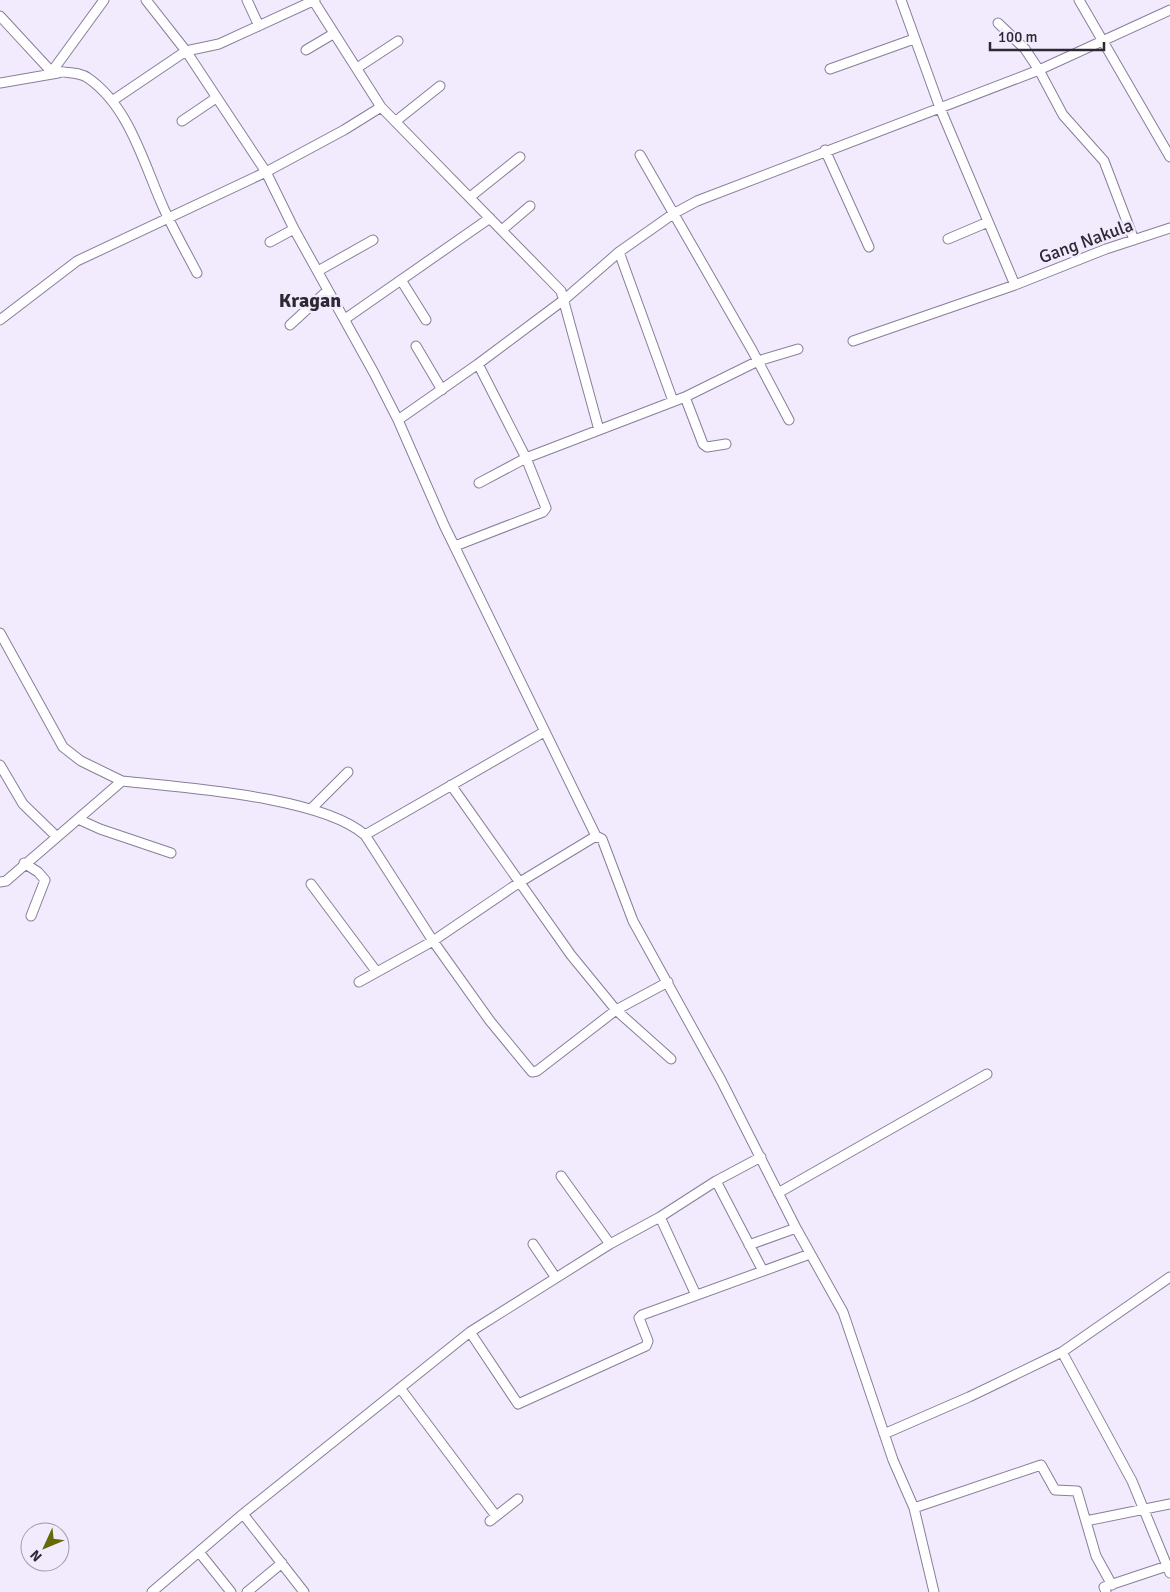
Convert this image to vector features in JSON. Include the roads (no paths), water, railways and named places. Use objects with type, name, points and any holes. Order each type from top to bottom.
[{"type":"street","points":[[0,83],[55,71],[104,0]]},
{"type":"street","points":[[146,0],[186,51],[266,172],[294,229],[345,319],[398,420],[455,546],[544,732],[596,836],[602,839],[633,921],[668,982],[761,1157],[796,1228],[843,1312],[884,1434],[914,1508],[934,1592]]},
{"type":"street","points":[[247,0],[260,26]]},
{"type":"street","points":[[112,101],[186,51],[219,44],[314,0],[333,34],[381,106],[561,291],[599,430]]},
{"type":"street","points":[[901,0],[940,108],[1015,285]]},
{"type":"street","points":[[1080,0],[1170,157]]},
{"type":"street","points":[[398,420],[478,364],[564,299],[618,252],[673,214],[720,191],[778,171],[825,150],[1039,70],[1170,10]]},
{"type":"street","points":[[0,16],[45,65],[55,71],[87,77],[112,101],[128,127],[168,218],[197,273]]},
{"type":"street","points":[[998,23],[1024,49],[1039,70],[1063,115],[1104,161],[1134,240]]},
{"type":"street","points":[[306,50],[333,34]]},
{"type":"street","points":[[830,69],[914,38]]},
{"type":"street","points":[[357,68],[398,41]]},
{"type":"street","points":[[396,121],[440,86]]},
{"type":"street","points":[[182,121],[216,98]]},
{"type":"street","points":[[0,320],[77,261],[266,172],[344,130],[381,106]]},
{"type":"street","points":[[825,150],[869,247]]},
{"type":"street","points":[[640,156],[758,361],[789,420]]},
{"type":"street","points":[[470,197],[520,157]]},
{"type":"street","points":[[502,230],[530,206]]},
{"type":"street","points":[[345,319],[490,218]]},
{"type":"street","points":[[948,239],[988,222]]},
{"type":"street","name":"Gang Nakula","points":[[853,341],[1015,285],[1091,254],[1170,228]]},
{"type":"street","points":[[270,242],[294,229]]},
{"type":"street","points":[[318,271],[373,240]]},
{"type":"street","points":[[618,252],[673,402]]},
{"type":"street","points":[[401,280],[426,320]]},
{"type":"street","points":[[290,325],[328,290]]},
{"type":"street","points":[[416,346],[442,390]]},
{"type":"street","points":[[480,483],[526,458],[685,397],[758,361],[798,349]]},
{"type":"street","points":[[455,546],[545,510],[546,504],[526,458],[478,364]]},
{"type":"street","points":[[685,397],[703,444],[707,447],[726,444]]},
{"type":"street","points":[[0,634],[63,747],[81,761],[122,781],[266,799],[311,809],[356,828],[365,835],[433,941],[490,1021],[532,1072],[537,1071],[616,1010],[668,982]]},
{"type":"street","points":[[365,835],[544,732]]},
{"type":"street","points":[[0,765],[23,804],[56,836]]},
{"type":"street","points":[[311,809],[348,772]]},
{"type":"street","points":[[0,882],[6,880],[122,781]]},
{"type":"street","points":[[451,785],[571,955],[616,1010],[670,1059]]},
{"type":"street","points":[[78,819],[100,830],[171,853]]},
{"type":"street","points":[[359,982],[433,941],[520,882],[596,836]]},
{"type":"street","points":[[24,863],[40,874],[44,880],[31,916]]},
{"type":"street","points":[[311,884],[376,971]]},
{"type":"street","points":[[778,1193],[987,1074]]},
{"type":"street","points":[[152,1592],[243,1514],[470,1332],[610,1244],[660,1217],[716,1181],[761,1157]]},
{"type":"street","points":[[561,1176],[610,1244]]},
{"type":"street","points":[[716,1181],[763,1271]]},
{"type":"street","points":[[660,1217],[696,1295]]},
{"type":"street","points":[[749,1245],[796,1228]]},
{"type":"street","points":[[533,1244],[556,1278]]},
{"type":"street","points":[[470,1332],[518,1404],[646,1346],[648,1341],[640,1316],[810,1254]]},
{"type":"street","points":[[884,1434],[969,1398],[1062,1352],[1170,1277]]},
{"type":"street","points":[[914,1508],[1040,1465],[1055,1490],[1076,1490],[1096,1556],[1109,1588],[1169,1570],[1124,1464],[1062,1352]]},
{"type":"street","points":[[400,1388],[493,1519],[518,1499]]},
{"type":"street","points":[[1086,1521],[1170,1504]]},
{"type":"street","points":[[243,1514],[304,1592]]},
{"type":"street","points":[[199,1552],[230,1592]]},
{"type":"street","points":[[248,1592],[282,1563]]},
{"type":"district","name":"Kragan","points":[[310,300]]}]
